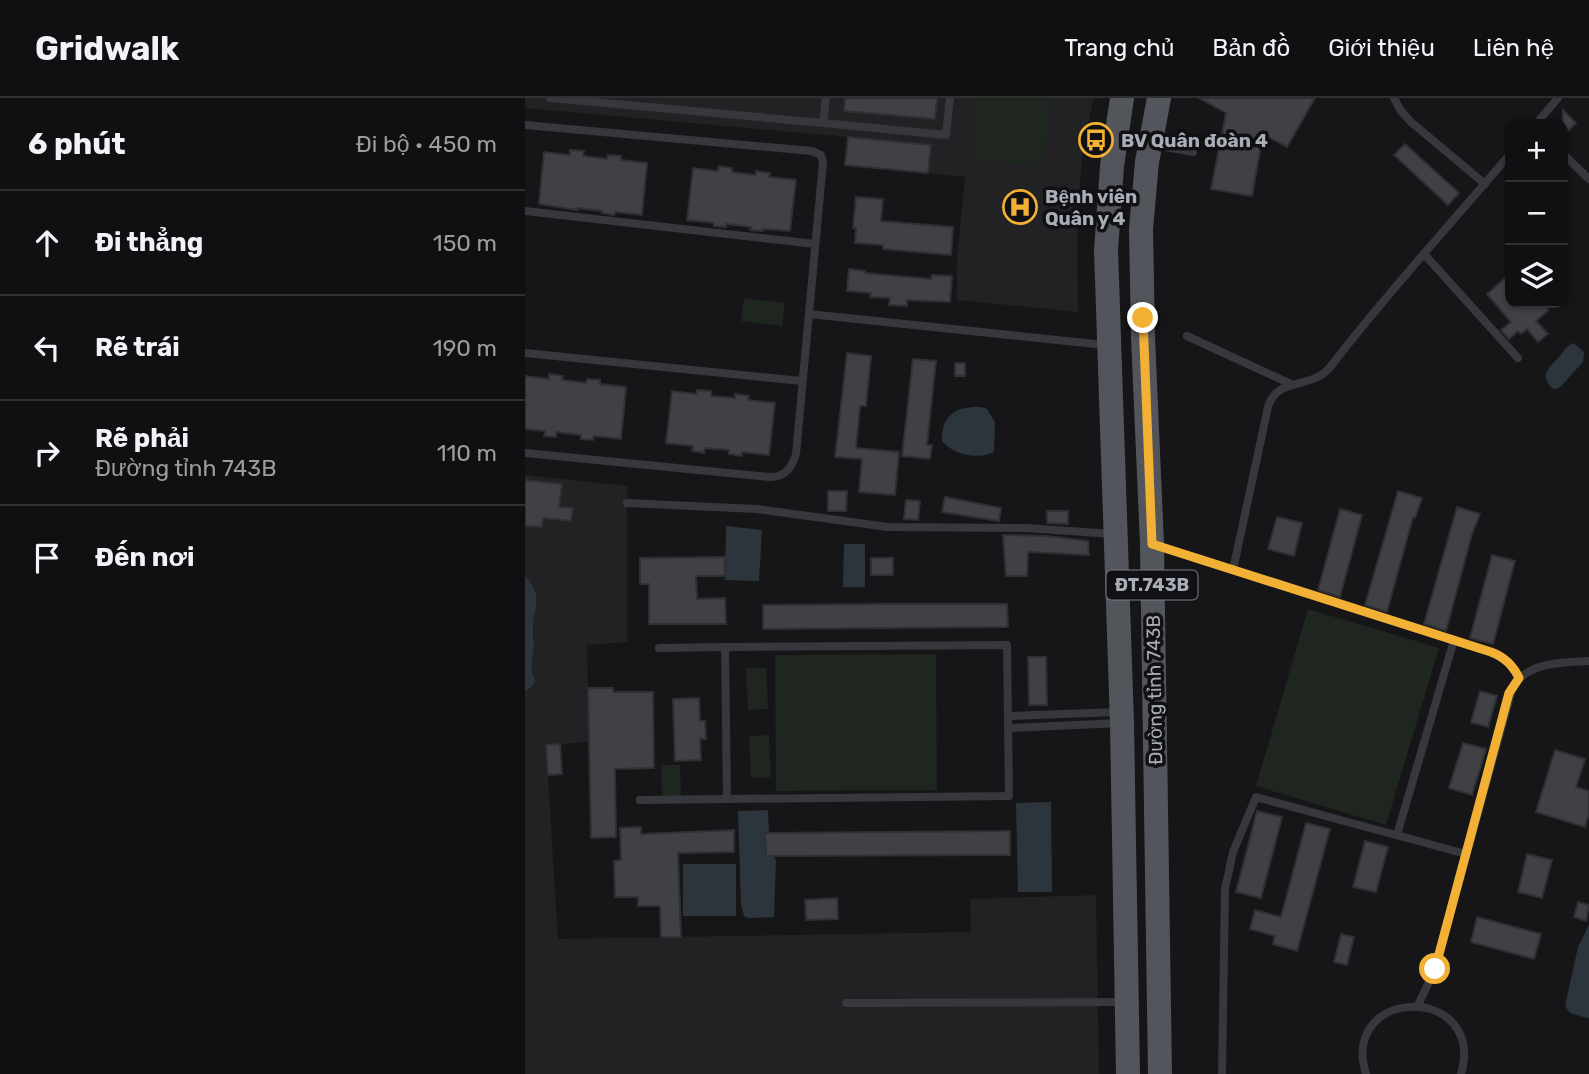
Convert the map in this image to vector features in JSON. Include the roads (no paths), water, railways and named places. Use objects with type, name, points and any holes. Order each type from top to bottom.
[{"type":"main road","name":"Đường tỉnh 743B","points":[[1122,98],[1112,166],[1106,250],[1122,717],[1128,1074]]},
{"type":"main road","name":"Đường tỉnh 743B","points":[[1159,98],[1143,196],[1142,229],[1143,337],[1152,544],[1160,1074]]},
{"type":"main road","points":[[1114,534],[1152,544]]},
{"type":"lane","points":[[550,98],[946,135],[950,98]]},
{"type":"lane","points":[[823,124],[826,98]]},
{"type":"lane","points":[[1394,98],[1411,122],[1485,184]]},
{"type":"lane","points":[[1540,119],[1558,98]]},
{"type":"lane","points":[[525,125],[815,151],[821,155],[823,162],[796,454],[791,466],[779,476],[525,453]]},
{"type":"lane","points":[[1151,144],[1193,152]]},
{"type":"lane","points":[[1568,159],[1589,179]]},
{"type":"lane","points":[[1233,570],[1271,401],[1279,389],[1308,382],[1323,374],[1505,161]]},
{"type":"lane","points":[[525,211],[815,244]]},
{"type":"lane","points":[[1424,254],[1518,358]]},
{"type":"lane","points":[[809,314],[1110,345]]},
{"type":"lane","points":[[1187,336],[1293,385]]},
{"type":"lane","points":[[525,353],[802,381]]},
{"type":"lane","points":[[627,503],[757,509],[888,527],[1026,528],[1114,534]]},
{"type":"lane","points":[[1152,544],[1498,654],[1513,667],[1519,678]]},
{"type":"lane","points":[[1397,835],[1454,640]]},
{"type":"lane","points":[[640,800],[1009,796],[1007,645],[659,648]]},
{"type":"lane","points":[[725,647],[727,799]]},
{"type":"lane","points":[[1418,1005],[1435,969],[1509,693],[1524,674],[1547,665],[1589,661]]},
{"type":"lane","points":[[1008,716],[1122,717]]},
{"type":"lane","points":[[1008,728],[1122,717]]},
{"type":"lane","points":[[1222,1074],[1226,889],[1236,843],[1256,797],[1466,854]]},
{"type":"lane","points":[[846,1003],[1127,1002]]},
{"type":"lane","points":[[1366,1074],[1362,1053],[1373,1025],[1388,1011],[1418,1005],[1438,1011],[1447,1017],[1459,1033],[1464,1053],[1461,1074]]},
{"type":"place","name":"BV Quân đoàn 4","points":[[1096,140]]},
{"type":"place","name":"Bệnh viên Quân y 4","points":[[1020,207]]}]
